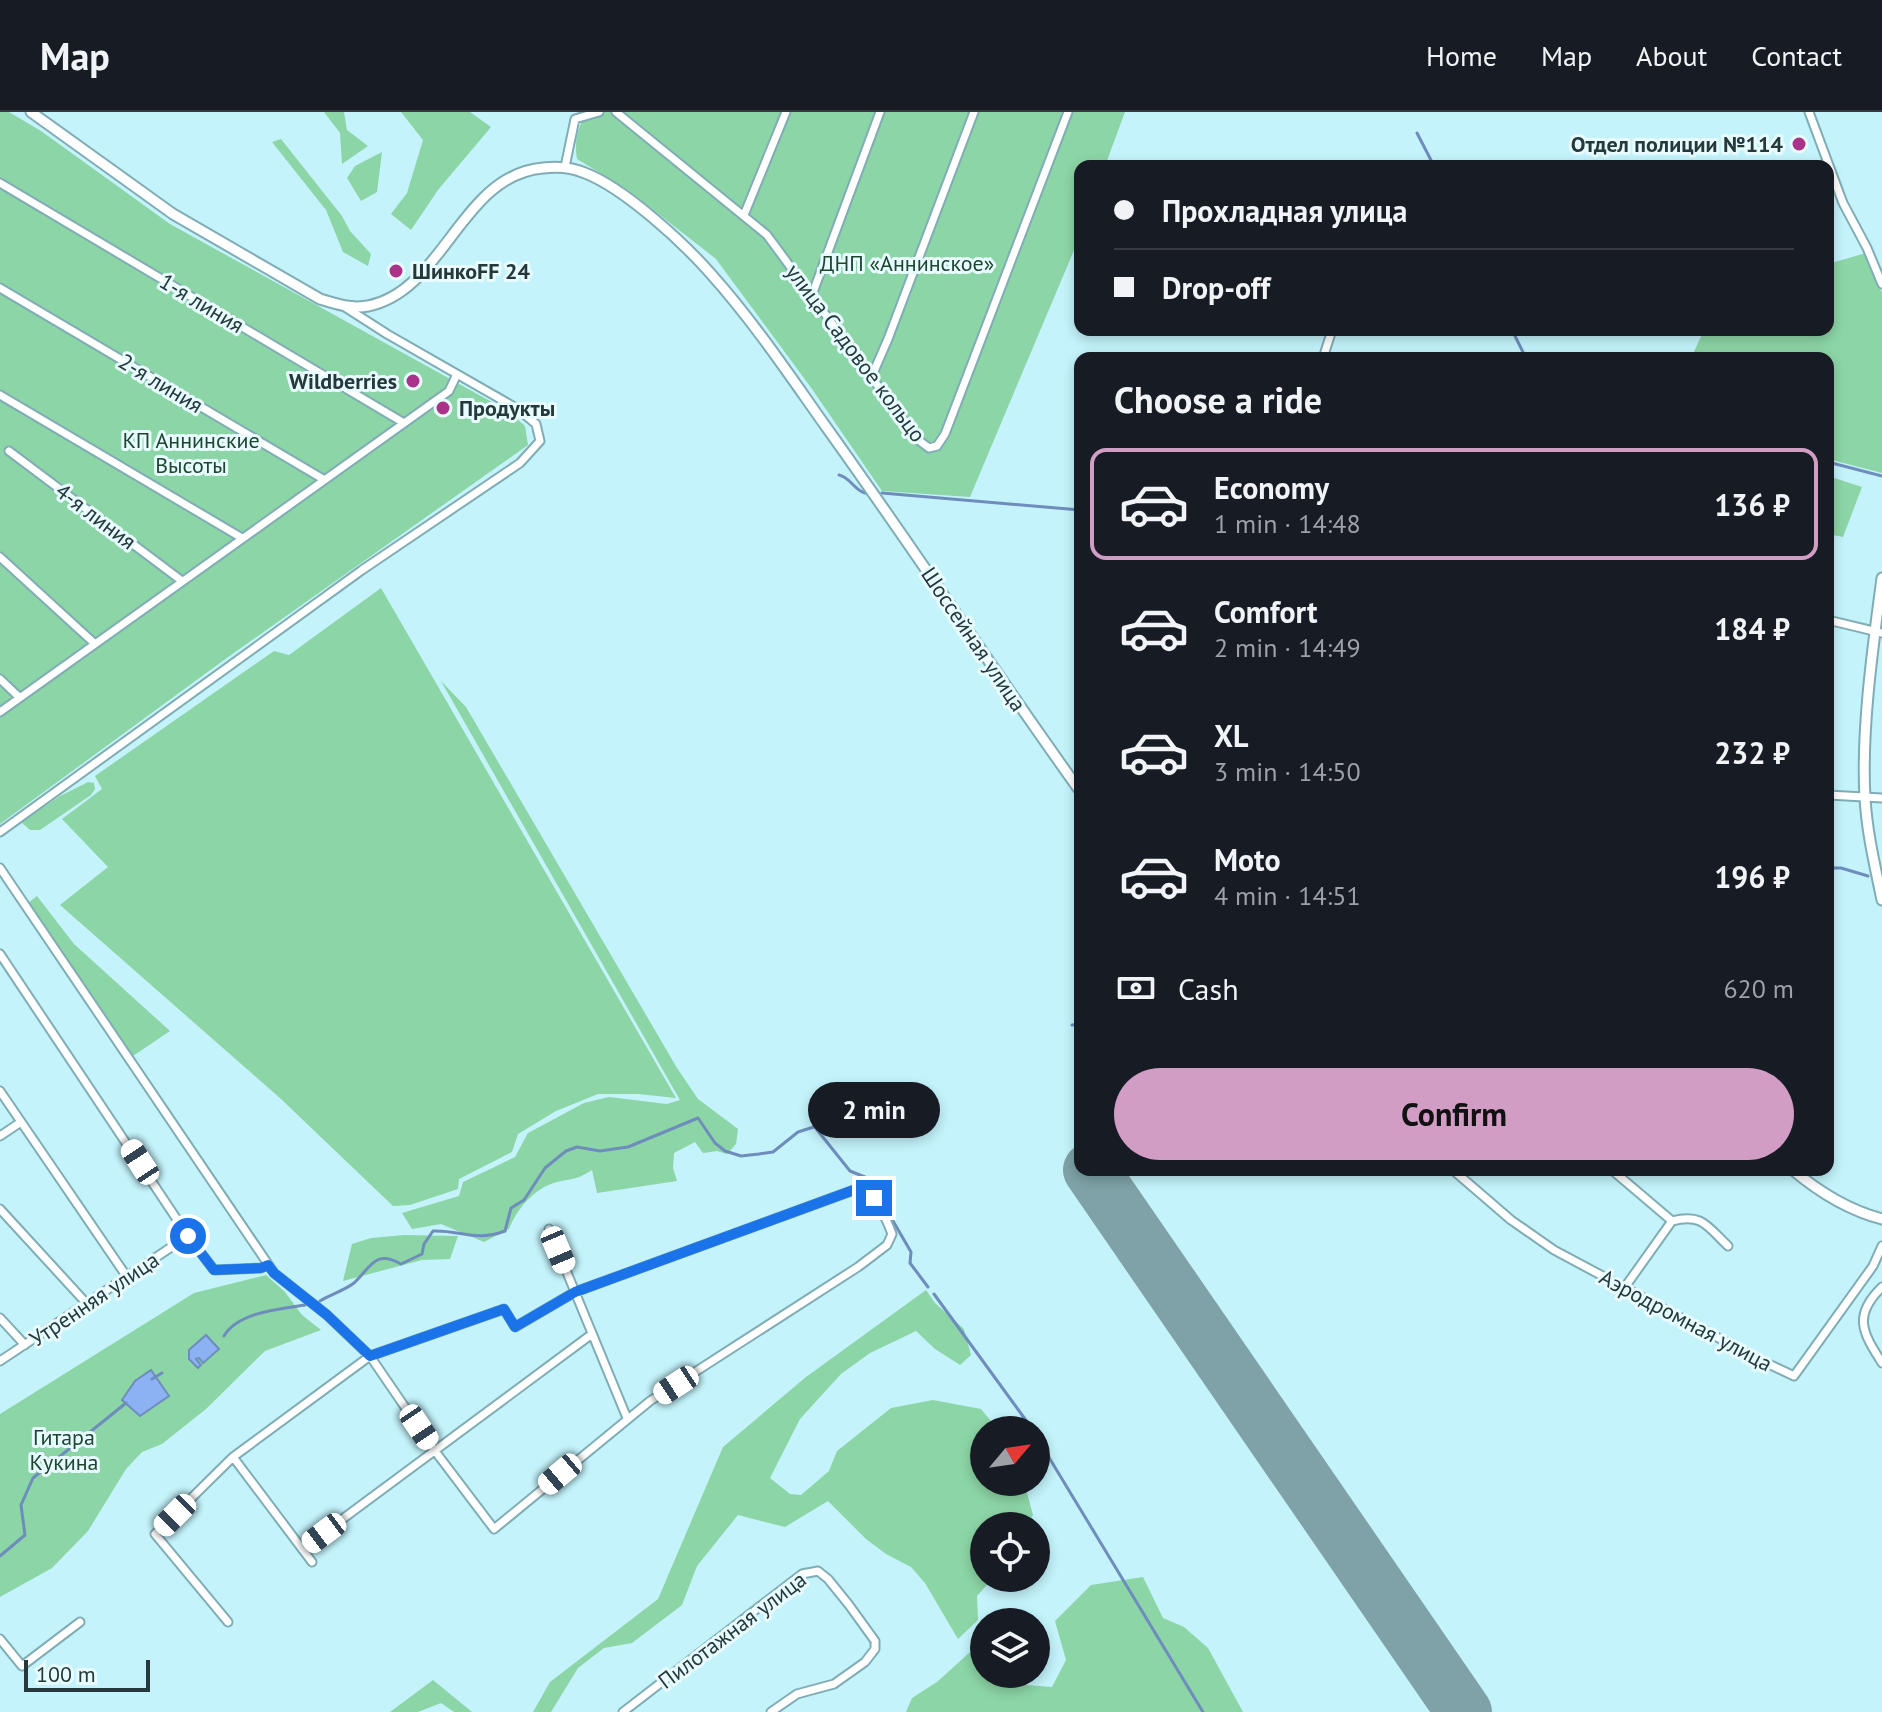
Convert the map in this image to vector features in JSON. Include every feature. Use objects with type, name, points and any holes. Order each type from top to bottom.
[{"type":"main road","points":[[31,112],[173,214],[320,299],[343,306],[366,306],[400,292],[486,195],[507,178],[526,171],[565,167]]},
{"type":"main road","name":"Шоссейная улица","points":[[565,167],[586,173],[615,189],[710,273],[753,325],[1074,782]]},
{"type":"main road","points":[[1882,578],[1864,768],[1868,837],[1882,900]]},
{"type":"main road","points":[[1800,1176],[1814,1188],[1845,1205],[1882,1219]]},
{"type":"street","points":[[565,167],[575,119],[599,112]]},
{"type":"street","name":"улица Садовое кольцо","points":[[616,112],[767,235],[871,378],[921,443],[929,448],[937,446],[945,434],[1068,112]]},
{"type":"street","points":[[744,215],[786,112]]},
{"type":"street","points":[[812,295],[880,112]]},
{"type":"street","points":[[871,378],[974,112]]},
{"type":"street","points":[[1809,112],[1827,160]]},
{"type":"street","points":[[1834,179],[1882,284]]},
{"type":"street","name":"1-я линия","points":[[0,183],[404,423]]},
{"type":"street","name":"2-я линия","points":[[0,288],[323,479]]},
{"type":"street","points":[[0,832],[349,579],[530,454],[540,441],[536,424],[518,409],[343,306]]},
{"type":"street","points":[[0,712],[449,391],[457,374]]},
{"type":"street","points":[[0,395],[242,538]]},
{"type":"street","name":"4-я линия","points":[[9,451],[182,581]]},
{"type":"street","points":[[0,557],[94,643]]},
{"type":"street","points":[[1834,621],[1878,632]]},
{"type":"street","points":[[0,679],[19,697]]},
{"type":"street","points":[[1834,795],[1882,798]]},
{"type":"street","points":[[0,868],[268,1265],[370,1356],[435,1451],[494,1529],[627,1418],[858,1267],[887,1245],[892,1234],[874,1198],[862,1187],[575,1292],[515,1327],[504,1309],[370,1356],[233,1457],[155,1534],[228,1622]]},
{"type":"street","points":[[0,954],[188,1236],[214,1270],[268,1265]]},
{"type":"street","points":[[0,1091],[127,1277]]},
{"type":"street","points":[[0,1136],[21,1122]]},
{"type":"street","name":"Аэродромная улица","points":[[1460,1176],[1526,1232],[1554,1250],[1794,1376],[1873,1266],[1882,1246]]},
{"type":"street","points":[[1619,1176],[1672,1221]]},
{"type":"street","points":[[0,1209],[88,1305]]},
{"type":"street","points":[[1625,1287],[1672,1221],[1690,1216],[1703,1222],[1728,1246]]},
{"type":"street","points":[[549,1229],[627,1418]]},
{"type":"street","name":"Утренняя улица","points":[[0,1361],[188,1236]]},
{"type":"street","points":[[1881,1357],[1863,1332],[1862,1319],[1867,1306],[1882,1287]]},
{"type":"street","points":[[0,1318],[25,1345]]},
{"type":"street","points":[[302,1549],[592,1334]]},
{"type":"street","points":[[233,1457],[312,1562]]},
{"type":"street","name":"Пилотажная улица","points":[[623,1712],[802,1574],[818,1571],[828,1579],[863,1624],[875,1641],[875,1649],[865,1662],[834,1684],[797,1694],[771,1712]]},
{"type":"street","points":[[0,1639],[22,1666],[80,1622]]},
{"type":"green space","name":"КП Аннинские Высоты","points":[[0,112],[9,112],[41,131],[170,224],[508,411],[525,426],[528,445],[224,660],[0,824]]},
{"type":"green space","points":[[324,112],[344,112],[347,130],[368,146],[342,164],[340,133]]},
{"type":"green space","points":[[401,112],[470,112],[491,127],[438,190],[411,230],[391,214],[407,193],[423,140]]},
{"type":"green space","name":"ДНП «Аннинское»","points":[[586,112],[1125,112],[1107,160],[1074,160],[1074,250],[970,497],[882,491],[812,389],[716,259],[628,190],[577,159],[577,135]]},
{"type":"green space","points":[[281,139],[371,254],[368,266],[343,252],[326,210],[272,142]]},
{"type":"green space","points":[[382,152],[377,192],[361,201],[347,178],[355,166]]},
{"type":"green space","points":[[1866,253],[1882,293],[1882,473],[1834,461],[1834,352],[1694,352],[1701,336],[1834,336],[1834,262]]},
{"type":"green space","points":[[1834,478],[1862,487],[1843,537],[1834,535]]},
{"type":"green space","points":[[381,588],[676,1098],[598,1094],[556,1111],[518,1134],[512,1152],[459,1179],[458,1189],[410,1205],[393,1206],[281,1099],[60,905],[108,867],[62,819],[102,789],[95,776],[274,651],[289,655]]},
{"type":"green space","points":[[441,681],[466,707],[677,1068],[698,1099],[738,1129],[736,1144],[727,1154],[717,1151],[703,1153],[695,1142],[674,1153],[673,1168],[677,1181],[597,1193],[592,1170],[549,1185],[527,1200],[509,1229],[484,1242],[441,1224],[412,1229],[402,1213],[459,1196],[463,1182],[515,1157],[528,1133],[584,1103],[609,1097],[667,1104],[680,1100]]},
{"type":"green space","points":[[88,782],[94,783],[95,789],[91,795],[40,830],[30,830],[21,822],[60,796]]},
{"type":"green space","points":[[37,896],[74,944],[170,1031],[133,1056],[28,903]]},
{"type":"green space","points":[[458,1236],[450,1259],[422,1260],[343,1281],[352,1244],[371,1238]]},
{"type":"green space","name":"Гитара Кукина","points":[[266,1275],[285,1292],[302,1315],[321,1330],[265,1351],[206,1409],[162,1444],[142,1452],[126,1469],[88,1531],[52,1568],[0,1597],[0,1414],[194,1293]]},
{"type":"green space","points":[[926,1290],[935,1303],[964,1329],[971,1355],[960,1365],[935,1349],[916,1331],[870,1353],[841,1374],[800,1419],[770,1478],[790,1494],[801,1495],[829,1471],[837,1451],[891,1408],[933,1400],[981,1409],[987,1416],[970,1416],[970,1496],[1028,1496],[1032,1512],[970,1512],[970,1592],[981,1592],[977,1596],[978,1608],[970,1608],[970,1628],[958,1639],[925,1583],[911,1567],[866,1539],[828,1501],[785,1527],[738,1515],[697,1566],[682,1605],[632,1643],[604,1648],[578,1668],[551,1712],[533,1712],[550,1682],[658,1599],[723,1447],[806,1377]]},
{"type":"green space","points":[[1143,1577],[1163,1618],[1184,1627],[1208,1648],[1243,1712],[906,1712],[912,1698],[937,1682],[970,1652],[970,1688],[1052,1687],[1066,1660],[1055,1621],[1091,1585]]},
{"type":"green space","points":[[433,1680],[472,1712],[454,1712],[441,1703],[418,1712],[390,1712]]},
{"type":"water","points":[[206,1335],[219,1349],[203,1363],[196,1359],[201,1365],[198,1368],[189,1359],[189,1350]]},
{"type":"water","points":[[151,1370],[169,1396],[140,1416],[122,1400],[135,1381]]},
{"type":"waterway","points":[[1417,133],[1431,160]]},
{"type":"waterway","points":[[1515,336],[1523,352]]},
{"type":"waterway","points":[[1834,464],[1882,476]]},
{"type":"waterway","points":[[839,475],[865,493]]},
{"type":"waterway","points":[[882,493],[1074,509]]},
{"type":"waterway","points":[[1834,868],[1868,876]]},
{"type":"waterway","points":[[320,1301],[354,1283],[379,1259],[401,1264],[422,1254],[424,1244],[433,1231],[477,1236],[505,1231],[511,1208],[524,1200],[545,1168],[566,1151],[577,1147],[600,1151],[628,1147],[698,1118],[715,1143],[725,1151],[741,1156],[773,1152],[798,1132],[845,1117],[866,1106],[887,1102],[892,1095],[914,1087]]},
{"type":"waterway","points":[[814,1126],[850,1171],[871,1183],[911,1252],[910,1263],[928,1287]]},
{"type":"waterway","points":[[934,1294],[1023,1416]]},
{"type":"waterway","points":[[224,1336],[230,1328],[249,1317],[305,1305]]},
{"type":"waterway","points":[[152,1379],[162,1373]]},
{"type":"waterway","points":[[0,1556],[25,1535],[21,1505],[33,1478],[126,1403]]},
{"type":"waterway","points":[[1050,1459],[1203,1712]]},
{"type":"runway","points":[[1095,1176],[1464,1712]]},
{"type":"place","name":"Отдел полиции №114","points":[[1799,144]]},
{"type":"place","name":"ШинкоFF 24","points":[[396,271]]},
{"type":"place","name":"Wildberries","points":[[413,381]]},
{"type":"place","name":"Продукты","points":[[443,408]]},
{"type":"route","points":[[188,1236],[214,1270],[268,1265],[370,1356],[504,1309],[515,1327],[575,1292],[862,1187],[874,1198]]}]
